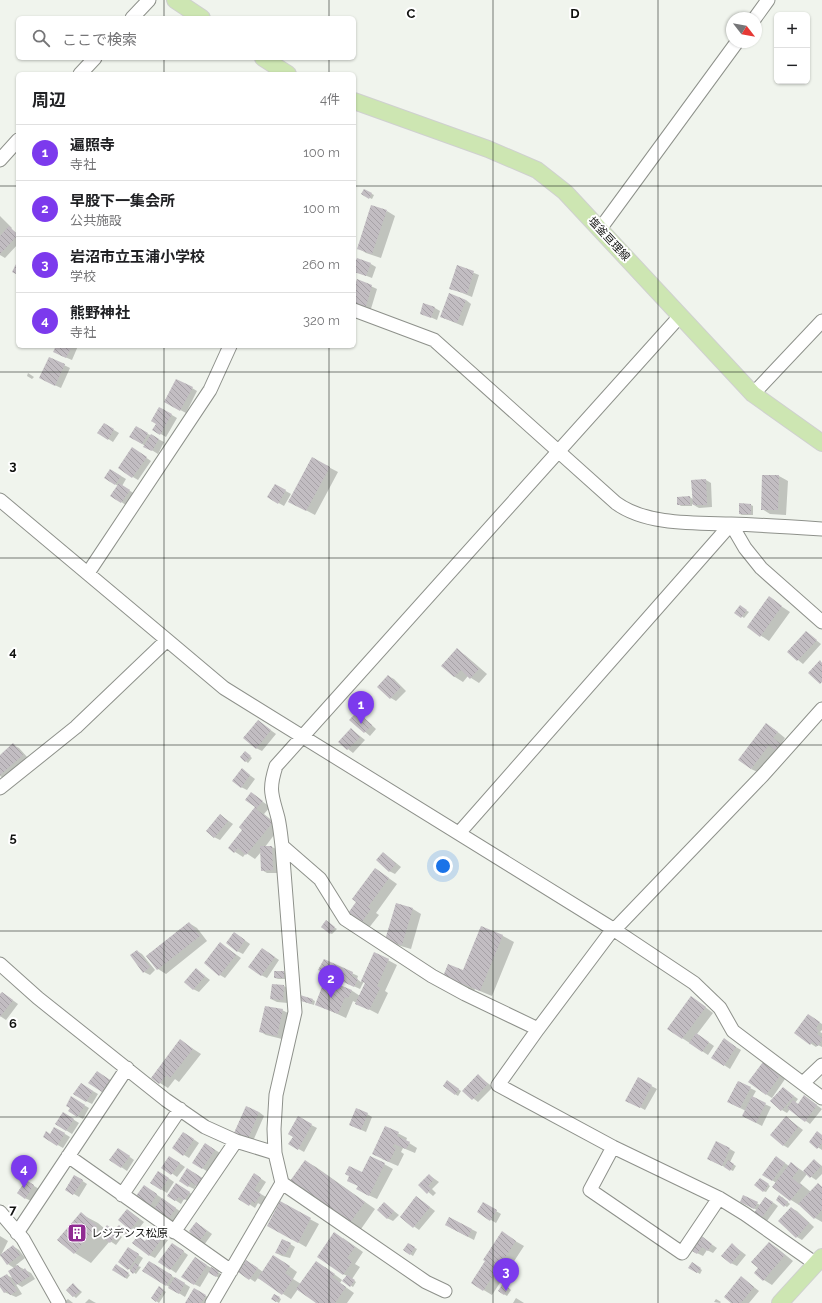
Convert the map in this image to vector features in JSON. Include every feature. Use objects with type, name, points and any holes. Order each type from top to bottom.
[{"type":"main road","points":[[175,0],[199,16]]},
{"type":"main road","points":[[266,60],[285,72]]},
{"type":"main road","name":"塩釜亘理線","points":[[356,103],[488,149],[537,170],[565,192],[753,394],[822,443]]},
{"type":"main road","points":[[780,1303],[819,1260]]},
{"type":"street","points":[[134,16],[149,0]]},
{"type":"street","points":[[759,12],[768,0]]},
{"type":"street","points":[[600,229],[733,48]]},
{"type":"street","points":[[82,72],[93,60]]},
{"type":"street","points":[[0,160],[16,142]]},
{"type":"street","points":[[356,311],[434,340],[625,510],[655,518],[684,523],[822,529]]},
{"type":"street","points":[[445,1292],[426,1282],[282,1183],[274,1153],[276,1095],[295,1012],[282,846],[279,820],[271,794],[271,780],[276,766],[680,316]]},
{"type":"street","points":[[753,394],[822,321]]},
{"type":"street","points":[[88,573],[210,390],[229,348]]},
{"type":"street","points":[[0,500],[224,688],[458,833],[694,983],[720,1008],[733,1031],[822,1098]]},
{"type":"street","points":[[731,524],[745,548],[761,568],[822,622]]},
{"type":"street","points":[[458,833],[731,524]]},
{"type":"street","points":[[0,788],[76,727],[167,640]]},
{"type":"street","points":[[819,1260],[719,1198],[613,1147],[498,1085],[612,930],[615,929],[763,775],[822,709]]},
{"type":"street","points":[[282,846],[320,879],[345,919],[432,976],[465,994],[538,1029]]},
{"type":"street","points":[[0,964],[38,998],[205,1127],[236,1141],[274,1153]]},
{"type":"street","points":[[803,1083],[822,1065]]},
{"type":"street","points":[[17,1232],[127,1068]]},
{"type":"street","points":[[122,1195],[180,1109]]},
{"type":"street","points":[[174,1232],[236,1141]]},
{"type":"street","points":[[613,1147],[590,1190],[682,1253],[719,1198]]},
{"type":"street","points":[[68,1156],[231,1271]]},
{"type":"street","points":[[212,1303],[282,1183]]},
{"type":"street","points":[[0,1212],[23,1239],[59,1303]]},
{"type":"building","points":[[364,189],[372,193],[369,199],[361,194]]},
{"type":"building","points":[[371,205],[387,210],[372,254],[357,249]]},
{"type":"building","points":[[9,226],[16,233],[16,237],[0,254],[0,236]]},
{"type":"building","points":[[357,258],[371,263],[366,276],[356,273]]},
{"type":"building","points":[[16,264],[16,274],[12,272]]},
{"type":"building","points":[[457,265],[474,271],[467,294],[449,289]]},
{"type":"building","points":[[357,279],[372,285],[365,310],[356,307]]},
{"type":"building","points":[[449,293],[466,300],[457,323],[440,317]]},
{"type":"building","points":[[423,303],[435,307],[431,318],[420,314]]},
{"type":"building","points":[[55,348],[71,348],[66,358],[53,352]]},
{"type":"building","points":[[49,357],[65,364],[55,386],[39,378]]},
{"type":"building","points":[[176,379],[193,387],[180,411],[164,402]]},
{"type":"building","points":[[159,407],[172,414],[160,435],[152,430],[156,424],[151,421]]},
{"type":"building","points":[[104,423],[114,429],[108,440],[97,433]]},
{"type":"building","points":[[136,426],[148,433],[142,444],[129,437]]},
{"type":"building","points":[[151,434],[159,439],[152,451],[143,447]]},
{"type":"building","points":[[132,447],[147,457],[132,478],[118,468]]},
{"type":"building","points":[[312,457],[330,467],[306,511],[288,502]]},
{"type":"building","points":[[110,469],[121,476],[115,485],[104,478]]},
{"type":"building","points":[[762,475],[779,475],[778,510],[761,510]]},
{"type":"building","points":[[706,479],[707,505],[693,505],[691,480]]},
{"type":"building","points":[[119,483],[130,490],[121,503],[110,496]]},
{"type":"building","points":[[275,484],[286,490],[278,504],[267,497]]},
{"type":"building","points":[[690,496],[690,505],[677,505],[677,497]]},
{"type":"building","points":[[739,503],[751,504],[751,514],[739,514]]},
{"type":"building","points":[[769,596],[782,606],[760,637],[747,627]]},
{"type":"building","points":[[740,605],[747,610],[741,618],[734,613]]},
{"type":"building","points":[[806,631],[817,640],[797,661],[787,652]]},
{"type":"building","points":[[457,648],[479,669],[470,679],[461,670],[454,677],[441,666]]},
{"type":"building","points":[[820,660],[822,663],[822,682],[820,684],[808,673]]},
{"type":"building","points":[[388,675],[401,687],[390,699],[377,687]]},
{"type":"building","points":[[357,712],[372,725],[364,733],[349,720]]},
{"type":"building","points":[[258,720],[271,730],[256,749],[243,738]]},
{"type":"building","points":[[766,723],[778,732],[773,738],[781,744],[776,751],[769,745],[751,769],[738,760]]},
{"type":"building","points":[[351,728],[360,737],[347,750],[338,742]]},
{"type":"building","points":[[13,743],[23,755],[0,775],[0,755]]},
{"type":"building","points":[[245,751],[251,756],[245,762],[240,757]]},
{"type":"building","points":[[242,768],[250,775],[241,788],[232,781]]},
{"type":"building","points":[[251,792],[263,801],[256,809],[273,822],[246,855],[238,848],[234,853],[228,848],[242,830],[239,827],[255,807],[245,800]]},
{"type":"building","points":[[220,814],[228,821],[214,838],[206,831]]},
{"type":"building","points":[[260,846],[272,846],[273,870],[261,871]]},
{"type":"building","points":[[383,852],[396,864],[389,872],[376,860]]},
{"type":"building","points":[[375,868],[389,878],[368,907],[371,909],[359,926],[346,916],[356,902],[352,899]]},
{"type":"building","points":[[396,903],[413,908],[402,945],[385,940]]},
{"type":"building","points":[[326,920],[335,927],[330,934],[321,927]]},
{"type":"building","points":[[189,922],[200,936],[157,970],[146,956]]},
{"type":"building","points":[[481,926],[503,935],[480,991],[463,984],[462,987],[442,979],[448,964],[463,970]]},
{"type":"building","points":[[234,932],[245,940],[237,952],[226,943]]},
{"type":"building","points":[[220,942],[236,955],[219,976],[204,963]]},
{"type":"building","points":[[262,948],[275,957],[261,976],[248,967]]},
{"type":"building","points":[[137,950],[150,967],[143,973],[130,955]]},
{"type":"building","points":[[374,952],[389,959],[377,986],[380,988],[369,1010],[355,1004],[365,983],[361,981]]},
{"type":"building","points":[[324,959],[353,972],[352,976],[358,979],[354,987],[318,970]]},
{"type":"building","points":[[196,968],[205,976],[193,990],[184,982]]},
{"type":"building","points":[[274,971],[284,971],[284,978],[274,978]]},
{"type":"building","points":[[325,979],[352,990],[348,998],[345,997],[338,1014],[315,1005]]},
{"type":"building","points":[[272,984],[284,985],[283,1000],[270,999]]},
{"type":"building","points":[[2,992],[13,1000],[0,1017],[0,994]]},
{"type":"building","points":[[300,995],[313,999],[311,1004],[298,1000]]},
{"type":"building","points":[[691,996],[706,1007],[682,1039],[667,1029]]},
{"type":"building","points":[[265,1006],[283,1009],[277,1036],[259,1032]]},
{"type":"building","points":[[808,1014],[820,1022],[816,1028],[819,1031],[817,1034],[822,1038],[822,1040],[818,1046],[812,1042],[810,1045],[794,1033]]},
{"type":"building","points":[[696,1033],[709,1042],[702,1052],[689,1043]]},
{"type":"building","points":[[724,1038],[736,1047],[724,1066],[711,1058]]},
{"type":"building","points":[[180,1039],[193,1049],[170,1078],[167,1075],[159,1084],[151,1078]]},
{"type":"building","points":[[763,1062],[780,1076],[766,1095],[748,1082]]},
{"type":"building","points":[[97,1071],[110,1080],[102,1092],[88,1083]]},
{"type":"building","points":[[478,1074],[488,1084],[472,1100],[462,1091]]},
{"type":"building","points":[[638,1077],[652,1085],[640,1108],[625,1101]]},
{"type":"building","points":[[447,1080],[459,1089],[455,1095],[443,1086]]},
{"type":"building","points":[[738,1081],[751,1087],[740,1108],[727,1102]]},
{"type":"building","points":[[81,1083],[93,1091],[86,1102],[73,1094]]},
{"type":"building","points":[[783,1087],[794,1096],[781,1111],[770,1101]]},
{"type":"building","points":[[804,1095],[817,1105],[805,1122],[787,1108],[793,1100],[798,1104]]},
{"type":"building","points":[[71,1096],[85,1105],[77,1117],[68,1111],[70,1108],[66,1106]]},
{"type":"building","points":[[752,1096],[766,1103],[756,1123],[742,1116]]},
{"type":"building","points":[[246,1106],[259,1112],[248,1139],[234,1133]]},
{"type":"building","points":[[356,1108],[368,1113],[361,1130],[349,1125]]},
{"type":"building","points":[[63,1112],[74,1119],[66,1131],[55,1124]]},
{"type":"building","points":[[298,1116],[312,1124],[298,1150],[288,1144],[293,1137],[288,1134]]},
{"type":"building","points":[[786,1116],[798,1127],[783,1146],[770,1135]]},
{"type":"building","points":[[385,1126],[399,1132],[397,1136],[410,1142],[406,1149],[394,1144],[393,1147],[396,1148],[389,1162],[372,1154]]},
{"type":"building","points":[[54,1127],[65,1133],[57,1146],[43,1137],[46,1131],[50,1134]]},
{"type":"building","points":[[817,1131],[822,1135],[822,1143],[817,1149],[809,1142]]},
{"type":"building","points":[[183,1132],[194,1139],[183,1156],[172,1148]]},
{"type":"building","points":[[716,1141],[730,1148],[722,1166],[707,1159]]},
{"type":"building","points":[[205,1143],[215,1150],[202,1169],[192,1163]]},
{"type":"building","points":[[118,1148],[130,1156],[121,1168],[109,1160]]},
{"type":"building","points":[[169,1156],[180,1163],[171,1175],[161,1168]]},
{"type":"building","points":[[370,1156],[385,1163],[369,1196],[356,1189],[358,1186],[347,1181],[349,1176],[345,1174],[349,1166],[362,1172]]},
{"type":"building","points":[[776,1156],[785,1163],[772,1181],[762,1175]]},
{"type":"building","points":[[814,1159],[821,1166],[810,1178],[803,1171]]},
{"type":"building","points":[[305,1160],[365,1202],[349,1224],[290,1181]]},
{"type":"building","points":[[728,1160],[734,1164],[730,1171],[724,1167]]},
{"type":"building","points":[[791,1162],[799,1169],[792,1178],[802,1186],[790,1201],[772,1187]]},
{"type":"building","points":[[187,1168],[202,1178],[197,1186],[191,1182],[188,1187],[179,1181]]},
{"type":"building","points":[[158,1171],[169,1178],[161,1190],[150,1183]]},
{"type":"building","points":[[254,1173],[261,1178],[254,1190],[261,1194],[255,1203],[252,1201],[249,1206],[238,1199]]},
{"type":"building","points":[[429,1174],[434,1179],[428,1186],[431,1189],[427,1194],[418,1185]]},
{"type":"building","points":[[74,1175],[83,1180],[73,1195],[65,1190]]},
{"type":"building","points":[[760,1178],[769,1184],[763,1192],[754,1185]]},
{"type":"building","points":[[26,1180],[34,1185],[25,1199],[17,1193]]},
{"type":"building","points":[[176,1183],[190,1192],[184,1200],[179,1197],[175,1201],[167,1196]]},
{"type":"building","points":[[818,1183],[822,1187],[822,1210],[814,1219],[798,1204]]},
{"type":"building","points":[[144,1185],[157,1194],[150,1206],[136,1196]]},
{"type":"building","points":[[743,1195],[758,1202],[754,1209],[740,1202]]},
{"type":"building","points":[[779,1195],[788,1202],[784,1207],[776,1200]]},
{"type":"building","points":[[416,1196],[430,1207],[413,1228],[400,1217]]},
{"type":"building","points":[[765,1197],[773,1202],[761,1219],[754,1213]]},
{"type":"building","points":[[162,1198],[176,1208],[167,1221],[153,1210]]},
{"type":"building","points":[[280,1201],[311,1218],[298,1243],[267,1226]]},
{"type":"building","points":[[384,1202],[394,1211],[387,1219],[377,1210]]},
{"type":"building","points":[[483,1202],[497,1210],[490,1221],[477,1212]]},
{"type":"building","points":[[791,1207],[809,1223],[796,1238],[778,1221]]},
{"type":"building","points":[[127,1209],[139,1219],[130,1230],[118,1220]]},
{"type":"building","name":"レジデンス松原","points":[[81,1212],[97,1226],[74,1254],[57,1240]]},
{"type":"building","points":[[449,1217],[472,1229],[468,1237],[445,1225]]},
{"type":"building","points":[[196,1222],[207,1231],[198,1243],[189,1231]]},
{"type":"building","points":[[107,1225],[117,1234],[110,1243],[99,1234]]},
{"type":"building","points":[[119,1225],[126,1231],[124,1235],[115,1229]]},
{"type":"building","points":[[154,1229],[163,1237],[149,1256],[132,1243],[138,1236],[145,1241]]},
{"type":"building","points":[[502,1231],[516,1241],[483,1291],[471,1283],[485,1261],[483,1260]]},
{"type":"building","points":[[334,1232],[355,1247],[347,1258],[352,1262],[343,1275],[317,1257]]},
{"type":"building","points":[[699,1234],[712,1244],[708,1251],[702,1247],[697,1254],[692,1251],[696,1244],[694,1242]]},
{"type":"building","points":[[282,1239],[291,1243],[285,1255],[275,1253]]},
{"type":"building","points":[[769,1242],[785,1255],[763,1281],[754,1273],[758,1268],[751,1262]]},
{"type":"building","points":[[172,1243],[184,1251],[170,1270],[158,1262]]},
{"type":"building","points":[[408,1243],[415,1247],[410,1255],[403,1250]]},
{"type":"building","points":[[732,1243],[741,1252],[731,1264],[721,1256]]},
{"type":"building","points":[[13,1245],[20,1255],[7,1265],[0,1255]]},
{"type":"building","points":[[128,1247],[139,1254],[128,1270],[118,1262]]},
{"type":"building","points":[[273,1255],[290,1266],[285,1273],[293,1279],[282,1295],[258,1278]]},
{"type":"building","points":[[195,1257],[207,1265],[194,1285],[181,1277]]},
{"type":"building","points":[[246,1260],[258,1268],[249,1280],[238,1272]]},
{"type":"building","points":[[149,1261],[172,1275],[166,1286],[142,1271]]},
{"type":"building","points":[[316,1261],[335,1274],[332,1277],[346,1287],[335,1303],[316,1303],[296,1289]]},
{"type":"building","points":[[692,1262],[701,1268],[697,1273],[688,1268]]},
{"type":"building","points":[[135,1263],[139,1265],[133,1274],[130,1271]]},
{"type":"building","points":[[116,1264],[129,1273],[125,1278],[112,1270]]},
{"type":"building","points":[[18,1265],[22,1271],[25,1268],[30,1276],[16,1285],[8,1271]]},
{"type":"building","points":[[211,1267],[219,1271],[216,1277],[209,1273]]},
{"type":"building","points":[[7,1274],[17,1291],[10,1295],[7,1291],[4,1293],[0,1287],[0,1278]]},
{"type":"building","points":[[347,1275],[355,1280],[350,1287],[342,1281]]},
{"type":"building","points":[[741,1276],[754,1287],[741,1303],[731,1303],[724,1297]]},
{"type":"building","points":[[175,1277],[185,1283],[179,1294],[168,1288]]},
{"type":"building","points":[[73,1283],[80,1291],[73,1297],[66,1290]]},
{"type":"building","points":[[503,1283],[509,1288],[504,1295],[498,1291]]},
{"type":"building","points":[[159,1286],[164,1290],[156,1302],[151,1298]]},
{"type":"building","points":[[194,1288],[206,1295],[201,1303],[185,1303]]},
{"type":"building","points":[[274,1294],[280,1297],[276,1302],[271,1299]]},
{"type":"place","name":"遍照寺","points":[[361,724]]},
{"type":"place","name":"早股下一集会所","points":[[331,998]]},
{"type":"place","name":"熊野神社","points":[[24,1188]]},
{"type":"place","name":"レジデンス松原","points":[[77,1233]]},
{"type":"place","name":"岩沼市立玉浦小学校","points":[[506,1291]]}]
